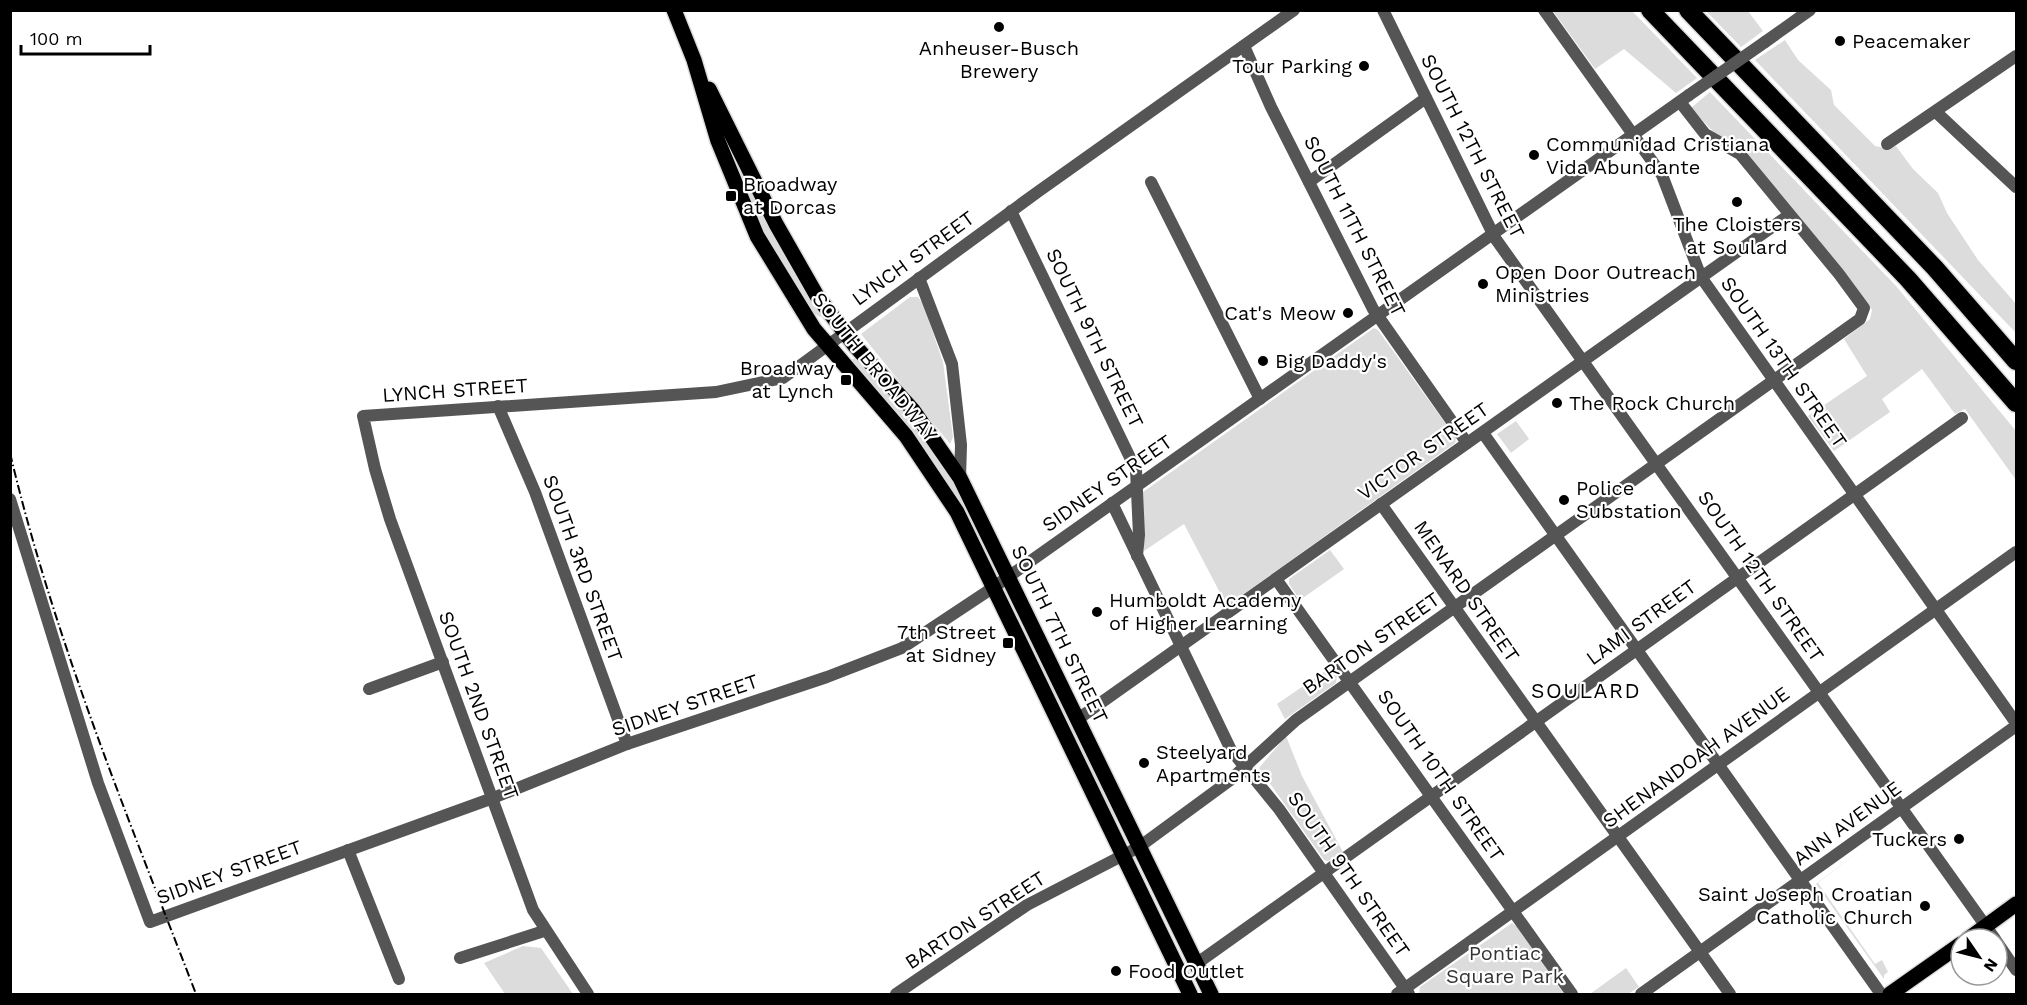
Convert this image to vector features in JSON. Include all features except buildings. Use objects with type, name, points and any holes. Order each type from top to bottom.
[{"type":"highway","points":[[1650,10],[1915,286],[2016,403]]},
{"type":"highway","points":[[1688,10],[1935,268],[2016,361]]},
{"type":"main road","name":"SOUTH BROADWAY","points":[[674,10],[694,60],[791,254],[817,296],[844,333],[913,410],[960,478]]},
{"type":"main road","name":"SOUTH BROADWAY","points":[[694,60],[717,138],[757,236],[785,284],[826,345],[906,436],[947,496],[966,530]]},
{"type":"main road","name":"SOUTH 7TH STREET","points":[[960,478],[1211,994]]},
{"type":"main road","name":"SOUTH 7TH STREET","points":[[966,530],[1190,994]]},
{"type":"main road","points":[[1986,926],[2016,904]]},
{"type":"main road","points":[[1890,994],[1949,952]]},
{"type":"street","name":"LYNCH STREET","points":[[363,416],[716,392],[783,378],[1011,211],[1294,10]]},
{"type":"street","name":"SOUTH 12TH STREET","points":[[1383,10],[1493,235],[1986,926]]},
{"type":"street","name":"SOUTH 13TH STREET","points":[[1544,10],[1662,175],[1701,278],[2016,724]]},
{"type":"street","name":"SIDNEY STREET","points":[[10,499],[98,783],[150,922],[493,798],[627,744],[826,677],[902,648],[1112,504],[1765,42],[1804,12]]},
{"type":"street","name":"SOUTH 11TH STREET","points":[[1244,46],[1377,317],[1467,443]]},
{"type":"street","points":[[1887,144],[1937,113],[2016,56]]},
{"type":"street","points":[[1309,182],[1426,98]]},
{"type":"street","points":[[1684,99],[1705,134],[1740,154],[1789,215]]},
{"type":"street","points":[[1937,113],[2016,187]]},
{"type":"street","points":[[1151,182],[1260,399]]},
{"type":"street","name":"SOUTH 9TH STREET","points":[[1011,211],[1134,463],[1138,485],[1137,556]]},
{"type":"street","name":"VICTOR STREET","points":[[1078,719],[1789,215]]},
{"type":"street","name":"BARTON STREET","points":[[896,994],[1028,905],[1139,847],[1229,781],[1286,727],[1864,314],[1864,308],[1839,274],[1789,215]]},
{"type":"street","name":"SOUTH 7TH STREET","points":[[919,278],[952,364],[961,435],[960,478]]},
{"type":"street","name":"SOUTH 3RD STREET","points":[[498,406],[536,492],[627,744]]},
{"type":"street","name":"SOUTH 2ND STREET","points":[[363,416],[375,470],[390,519],[533,910],[544,931],[588,994]]},
{"type":"street","name":"LAMI STREET","points":[[1196,964],[1962,418]]},
{"type":"street","points":[[1483,433],[1881,994]]},
{"type":"street","name":"SOUTH 9TH STREET","points":[[1112,504],[1231,750],[1324,873],[1404,993]]},
{"type":"street","name":"MENARD STREET","points":[[1381,504],[1730,994]]},
{"type":"street","name":"SHENANDOAH AVENUE","points":[[1404,993],[1513,911],[2016,552]]},
{"type":"street","name":"SOUTH 10TH STREET","points":[[1276,579],[1432,794],[1572,994]]},
{"type":"street","points":[[369,688],[442,662]]},
{"type":"street","name":"ANN AVENUE","points":[[1641,994],[2016,724]]},
{"type":"street","points":[[348,849],[399,979]]},
{"type":"street","points":[[460,958],[544,931]]},
{"type":"green space","points":[[1553,11],[1632,11],[1697,78],[1676,93],[1624,49],[1595,69]]},
{"type":"green space","points":[[1706,11],[1748,11],[1763,31],[1741,47]]},
{"type":"green space","points":[[1785,40],[1798,60],[1831,90],[1834,105],[1875,146],[1889,149],[1896,146],[1913,169],[1938,193],[1947,213],[1978,260],[2016,304],[2016,333],[1755,60]]},
{"type":"green space","points":[[1710,92],[1896,286],[2016,431],[2016,480],[1965,409],[1955,414],[1922,369],[1882,399],[1890,412],[1834,451],[1808,416],[1867,376],[1844,339],[1870,319],[1872,310],[1844,271],[1691,108]]},
{"type":"green space","points":[[739,160],[822,314],[820,317],[815,314],[763,235],[732,163]]},
{"type":"green space","points":[[910,297],[918,297],[923,304],[943,362],[953,437],[950,444],[861,334]]},
{"type":"green space","points":[[1374,328],[1378,330],[1456,438],[1455,443],[1227,606],[1184,524],[1144,551],[1143,492]]},
{"type":"green space","points":[[855,359],[922,432],[952,477],[993,561],[957,496],[850,361]]},
{"type":"green space","points":[[1516,421],[1529,439],[1511,453],[1497,434]]},
{"type":"green space","points":[[1330,550],[1344,569],[1300,600],[1289,584],[1289,579]]},
{"type":"green space","points":[[1010,605],[1064,704],[1120,823],[1117,822],[1082,757]]},
{"type":"green space","points":[[1331,667],[1337,675],[1336,683],[1285,719],[1277,704]]},
{"type":"green space","points":[[1286,736],[1302,776],[1343,852],[1328,861],[1324,860],[1259,768]]},
{"type":"green space","points":[[1870,843],[1818,883],[1875,964],[1882,960],[1888,972],[1884,975],[1884,979],[1816,884]]},
{"type":"green space","name":"Pontiac Square Park","points":[[1512,923],[1564,994],[1419,994],[1420,987]]},
{"type":"green space","points":[[523,946],[541,948],[573,994],[505,994],[484,963]]},
{"type":"green space","points":[[1626,968],[1639,987],[1628,994],[1590,994]]},
{"type":"railway","points":[[10,453],[48,591],[70,659],[196,994]]},
{"type":"place","name":"Anheuser-Busch Brewery","points":[[999,27]]},
{"type":"place","name":"Peacemaker","points":[[1840,41]]},
{"type":"place","name":"Tour Parking","points":[[1364,66]]},
{"type":"place","name":"Communidad Cristiana Vida Abundante","points":[[1534,155]]},
{"type":"place","name":"Broadway at Dorcas","points":[[731,196]]},
{"type":"place","name":"The Cloisters at Soulard","points":[[1737,202]]},
{"type":"place","name":"Open Door Outreach Ministries","points":[[1483,284]]},
{"type":"place","name":"Cat's Meow","points":[[1348,313]]},
{"type":"place","name":"Big Daddy's","points":[[1263,361]]},
{"type":"place","name":"Broadway at Lynch","points":[[846,380]]},
{"type":"place","name":"The Rock Church","points":[[1557,403]]},
{"type":"place","name":"Police Substation","points":[[1564,500]]},
{"type":"place","name":"Humboldt Academy of Higher Learning","points":[[1097,612]]},
{"type":"place","name":"7th Street at Sidney","points":[[1008,643]]},
{"type":"place","name":"Steelyard Apartments","points":[[1144,763]]},
{"type":"place","name":"Tuckers","points":[[1959,839]]},
{"type":"place","name":"Saint Joseph Croatian Catholic Church","points":[[1925,906]]},
{"type":"place","name":"Food Outlet","points":[[1116,971]]},
{"type":"district","name":"SOULARD","points":[[1586,691]]}]
